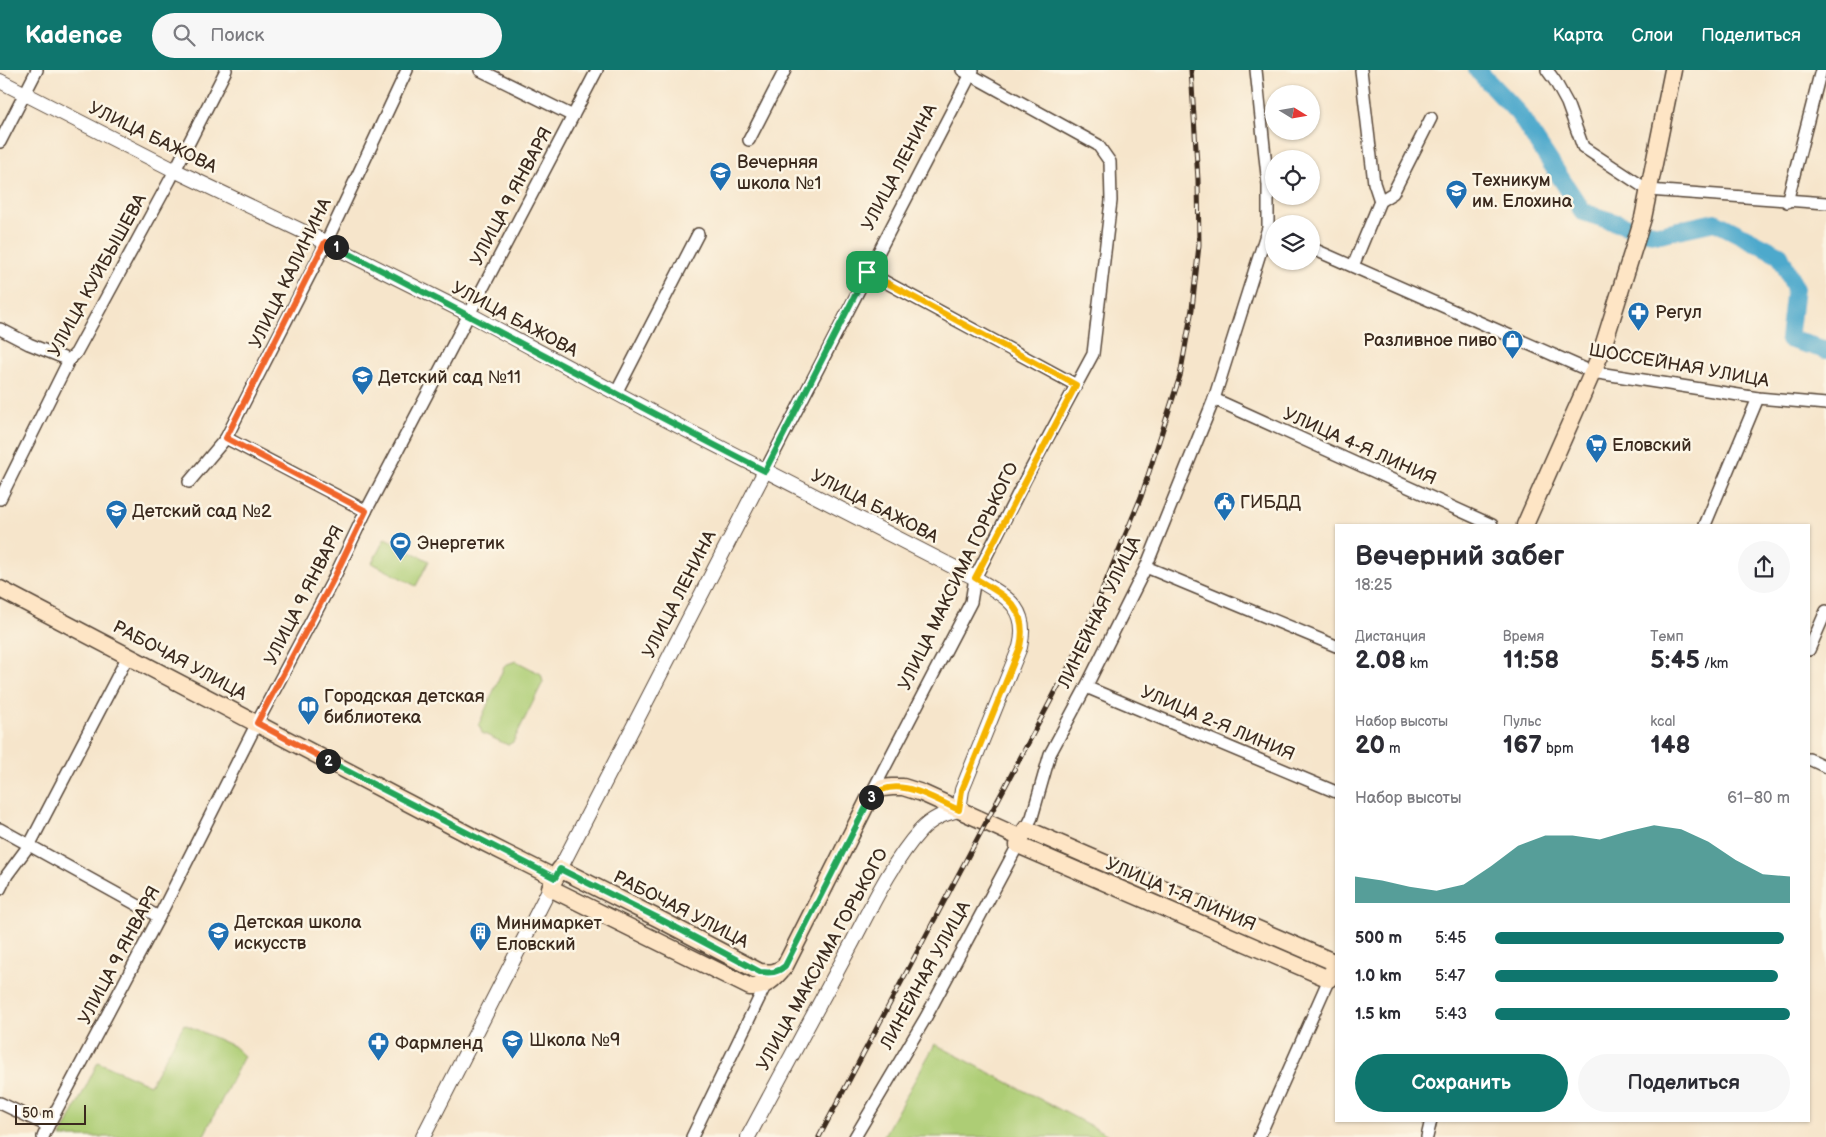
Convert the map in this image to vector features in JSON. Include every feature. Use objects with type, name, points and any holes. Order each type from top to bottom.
[{"type":"main road","points":[[1525,524],[1601,353],[1643,218],[1673,70]]},
{"type":"main road","name":"РАБОЧАЯ УЛИЦА","points":[[0,589],[555,879],[750,987],[759,987],[766,984]]},
{"type":"main road","name":"УЛИЦА 1-Я ЛИНИЯ","points":[[869,799],[883,788],[903,788],[922,793],[1022,837],[1335,962]]},
{"type":"main road","name":"УЛИЦА МАКСИМА ГОРЬКОГО","points":[[766,984],[775,978],[785,966],[869,799]]},
{"type":"main road","name":"УЛИЦА 1-Я ЛИНИЯ","points":[[1022,837],[1329,979]]},
{"type":"main road","name":"РАБОЧАЯ УЛИЦА","points":[[555,879],[660,919],[760,972],[772,973],[779,971],[785,966]]},
{"type":"main road","points":[[1329,979],[1335,964]]},
{"type":"street","points":[[0,142],[37,70]]},
{"type":"street","name":"УЛИЦА КУЙБЫШЕВА","points":[[0,499],[69,360],[76,353],[226,70]]},
{"type":"street","name":"УЛИЦА КАЛИНИНА","points":[[189,482],[226,438],[325,242],[407,70]]},
{"type":"street","points":[[480,70],[572,116]]},
{"type":"street","name":"УЛИЦА 9 ЯНВАРЯ","points":[[45,1132],[159,917],[257,723],[333,580],[366,511],[597,70]]},
{"type":"street","points":[[749,140],[785,70]]},
{"type":"street","name":"ЛИНЕЙНАЯ УЛИЦА","points":[[1256,70],[1270,215]]},
{"type":"street","points":[[1361,70],[1374,183],[1380,201]]},
{"type":"street","points":[[1547,70],[1567,103],[1583,146],[1648,190],[1787,202],[1826,203]]},
{"type":"street","points":[[1787,202],[1821,70]]},
{"type":"street","name":"УЛИЦА МАКСИМА ГОРЬКОГО","points":[[869,799],[971,602],[975,578],[1093,354],[1111,201],[1110,162],[1098,145],[968,71]]},
{"type":"street","name":"УЛИЦА ЛЕНИНА","points":[[423,1137],[867,272],[968,71]]},
{"type":"street","name":"УЛИЦА БАЖОВА","points":[[0,81],[174,170],[325,242],[469,314],[765,471],[975,578],[1008,599],[1016,607],[1022,621],[1023,634],[1020,647],[962,790],[959,810]]},
{"type":"street","points":[[1353,266],[1380,201],[1393,193],[1431,118]]},
{"type":"street","points":[[616,393],[698,234]]},
{"type":"street","name":"ЛИНЕЙНАЯ УЛИЦА","points":[[855,1137],[931,1008],[1032,817],[1050,754],[1146,567],[1214,399],[1265,248]]},
{"type":"street","name":"ШОССЕЙНАЯ УЛИЦА","points":[[1320,252],[1592,372],[1758,398],[1826,404]]},
{"type":"street","points":[[867,272],[1076,385]]},
{"type":"street","points":[[0,330],[69,360]]},
{"type":"street","points":[[1705,524],[1758,398]]},
{"type":"street","name":"УЛИЦА 4-Я ЛИНИЯ","points":[[1214,399],[1490,524]]},
{"type":"street","points":[[226,438],[366,511]]},
{"type":"street","points":[[1146,567],[1335,646]]},
{"type":"street","points":[[1810,648],[1826,611]]},
{"type":"street","points":[[0,889],[30,844],[128,656]]},
{"type":"street","name":"УЛИЦА 2-Я ЛИНИЯ","points":[[1086,687],[1335,792]]},
{"type":"street","points":[[1810,759],[1826,767]]},
{"type":"street","name":"УЛИЦА МАКСИМА ГОРЬКОГО","points":[[748,1137],[877,896],[903,853],[920,831],[934,818],[959,810]]},
{"type":"street","points":[[2,833],[30,844],[159,917]]},
{"type":"street","points":[[1259,1137],[1329,979]]},
{"type":"street","name":"УЛИЦА МАКСИМА ГОРЬКОГО","points":[[692,1137],[766,984]]},
{"type":"street","points":[[0,1103],[45,1132]]},
{"type":"street","points":[[1427,1137],[1431,1122]]},
{"type":"green space","name":"Энергетик","points":[[385,538],[429,561],[416,586],[372,563]]},
{"type":"green space","points":[[516,661],[541,674],[543,682],[513,742],[508,745],[482,733],[479,724],[505,665]]},
{"type":"green space","points":[[184,1024],[233,1046],[244,1056],[203,1137],[61,1137],[98,1062],[150,1085]]},
{"type":"green space","points":[[935,1044],[1112,1137],[883,1137]]},
{"type":"waterway","points":[[1477,70],[1518,113],[1583,212],[1642,231],[1660,234],[1715,222],[1780,255],[1795,288],[1789,339],[1826,350]]},
{"type":"railway","points":[[819,1137],[1077,651],[1141,497],[1180,376],[1192,309],[1199,245],[1198,180],[1191,70]]},
{"type":"place","name":"Вечерняя школа №1","points":[[721,191]]},
{"type":"place","name":"Техникум им. Елохина","points":[[1456,209]]},
{"type":"place","name":"Регул","points":[[1639,331]]},
{"type":"place","name":"Разливное пиво","points":[[1513,359]]},
{"type":"place","name":"Детский сад №11","points":[[362,396]]},
{"type":"place","name":"Еловский","points":[[1596,464]]},
{"type":"place","name":"ГИБДД","points":[[1224,521]]},
{"type":"place","name":"Детский сад №2","points":[[116,530]]},
{"type":"place","name":"Энергетик","points":[[401,562]]},
{"type":"place","name":"Городская детская библиотека","points":[[308,725]]},
{"type":"place","name":"Детская школа искусств","points":[[218,951]]},
{"type":"place","name":"Минимаркет Еловский","points":[[480,952]]},
{"type":"place","name":"Школа №9","points":[[513,1059]]},
{"type":"place","name":"Фармленд","points":[[379,1062]]},
{"type":"route","points":[[325,242],[469,314],[581,376],[765,471],[867,272],[1076,385],[975,578],[1008,599],[1016,607],[1022,621],[1023,634],[1020,647],[962,790],[959,810],[922,793],[903,788],[883,788],[876,792],[869,799],[785,966],[779,971],[772,973],[760,972],[560,869],[555,878],[257,723],[333,580],[366,511],[226,438],[325,242]]}]
